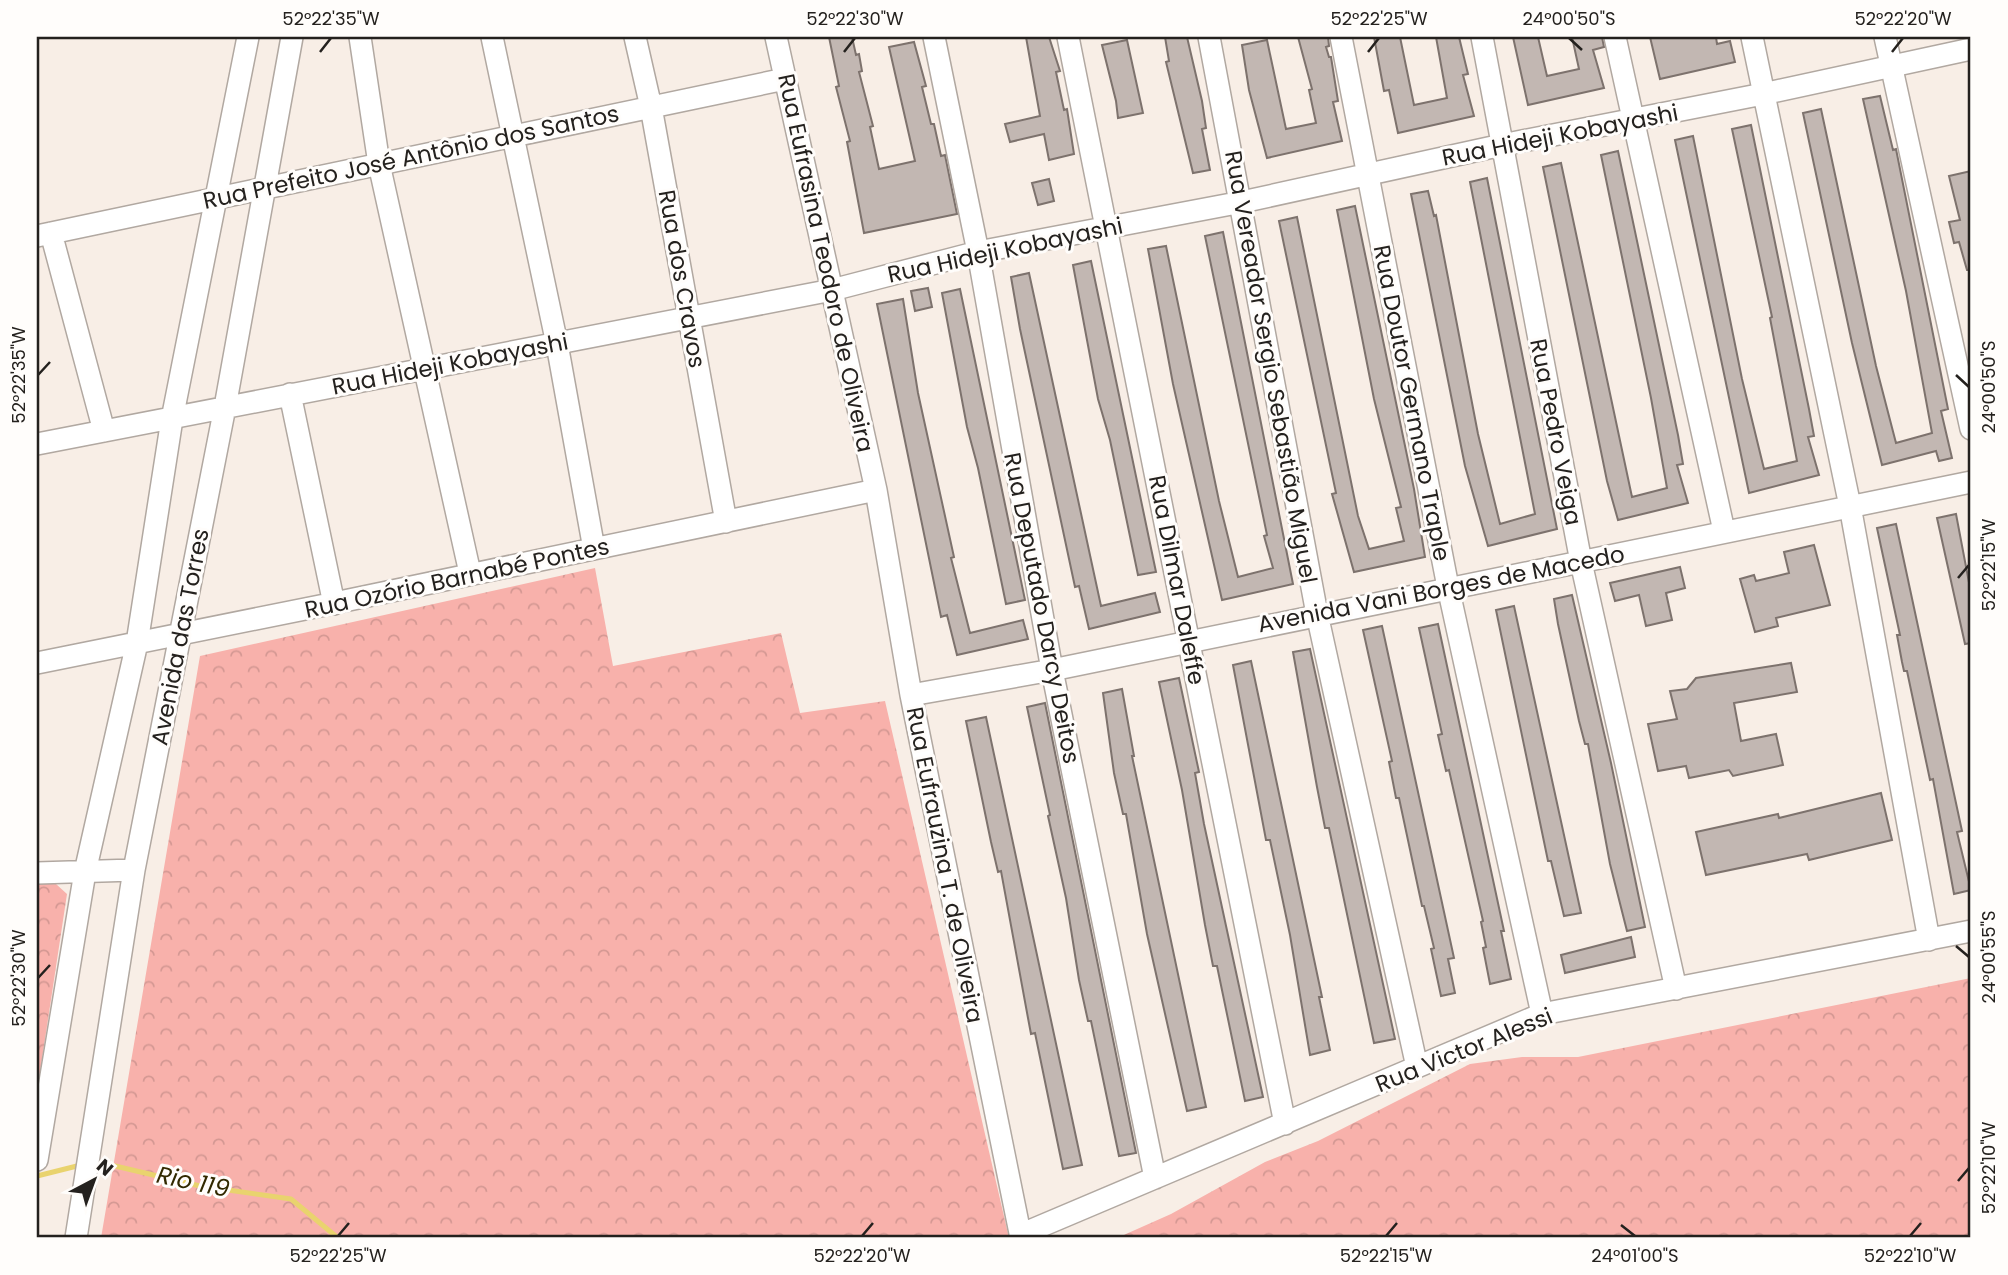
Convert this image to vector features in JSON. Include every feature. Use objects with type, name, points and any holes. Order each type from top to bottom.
[{"type":"street","name":"Avenida das Torres","points":[[37,1159],[85,872],[137,643],[172,419],[248,37]]},
{"type":"street","name":"Avenida das Torres","points":[[76,1238],[134,870],[225,407],[292,37]]},
{"type":"street","points":[[360,37],[379,163],[470,573]]},
{"type":"street","points":[[492,37],[557,344],[594,549]]},
{"type":"street","name":"Rua dos Cravos","points":[[635,37],[651,107],[726,522]]},
{"type":"street","name":"Rua Eufrasina Teodoro de Oliveira","points":[[776,37],[876,490]]},
{"type":"street","name":"Rua Deputado Darcy Deitos","points":[[934,37],[978,252],[1052,670],[1155,1178]]},
{"type":"street","name":"Rua Dilmar Daleffe","points":[[1068,37],[1285,1124]]},
{"type":"street","name":"Rua Vereador Sergio Sebastião Miguel","points":[[1209,37],[1317,614],[1417,1067]]},
{"type":"street","name":"Rua Doutor Germano Traple","points":[[1341,37],[1448,587],[1542,1014]]},
{"type":"street","name":"Rua Pedro Veiga","points":[[1482,37],[1581,562],[1676,989]]},
{"type":"street","points":[[1615,37],[1724,531]]},
{"type":"street","points":[[1752,37],[1850,506],[1929,940]]},
{"type":"street","points":[[1885,37],[1971,429]]},
{"type":"street","name":"Rua Hideji Kobayashi","points":[[37,444],[832,290],[978,252],[1242,202],[1502,145],[1763,94],[1971,49]]},
{"type":"street","name":"Rua Prefeito José Antônio dos Santos","points":[[44,234],[785,79]]},
{"type":"street","points":[[44,234],[104,431]]},
{"type":"street","points":[[290,394],[334,604]]},
{"type":"street","name":"Avenida Vani Borges de Macedo","points":[[911,695],[1052,670],[1188,639],[1971,482]]},
{"type":"street","name":"Rua Ozório Barnabé Pontes","points":[[37,663],[180,636],[470,573],[876,490]]},
{"type":"street","name":"Rua Eufrauzina T. de Oliveira","points":[[876,490],[911,695],[1020,1236]]},
{"type":"street","points":[[37,873],[134,870]]},
{"type":"street","name":"Rua Victor Alessi","points":[[1020,1236],[1542,1014],[1971,931]]},
{"type":"green space","points":[[595,568],[613,666],[781,633],[800,713],[885,701],[1009,1238],[101,1238],[200,656]]},
{"type":"green space","points":[[37,884],[56,884],[67,894],[37,1092]]},
{"type":"green space","points":[[1971,978],[1971,1238],[1117,1238],[1171,1214],[1265,1162],[1318,1141],[1470,1064],[1522,1057],[1578,1057]]},
{"type":"building","points":[[829,37],[852,37],[856,55],[859,54],[862,71],[859,72],[873,126],[870,127],[879,169],[915,161],[889,47],[914,42],[926,86],[922,87],[931,124],[934,124],[941,156],[945,155],[957,214],[864,233],[847,142],[850,141],[836,87],[839,86]]},
{"type":"building","points":[[1026,37],[1049,37],[1060,71],[1056,72],[1064,110],[1067,109],[1074,154],[1049,160],[1044,134],[1010,142],[1005,124],[1040,116]]},
{"type":"building","points":[[1165,37],[1187,37],[1202,101],[1206,128],[1202,129],[1210,170],[1193,173],[1166,62],[1169,61]]},
{"type":"building","points":[[1298,37],[1328,37],[1329,46],[1326,47],[1331,57],[1338,101],[1333,102],[1342,141],[1267,158],[1249,90],[1242,45],[1267,40],[1286,129],[1316,123],[1309,90],[1312,89]]},
{"type":"building","points":[[1374,37],[1400,37],[1414,105],[1447,98],[1436,37],[1459,37],[1468,74],[1463,75],[1474,116],[1398,133],[1389,90],[1384,91]]},
{"type":"building","points":[[1513,37],[1538,37],[1547,76],[1579,69],[1572,37],[1602,37],[1604,47],[1593,50],[1604,88],[1528,105]]},
{"type":"building","points":[[1650,37],[1716,37],[1717,44],[1730,41],[1735,62],[1660,79]]},
{"type":"building","points":[[1127,40],[1143,113],[1118,118],[1102,45]]},
{"type":"building","points":[[1880,96],[1893,150],[1896,149],[1948,409],[1941,411],[1952,458],[1939,461],[1936,451],[1882,465],[1852,343],[1803,113],[1821,109],[1876,366],[1896,443],[1932,433],[1906,291],[1863,99]]},
{"type":"building","points":[[1751,125],[1814,436],[1808,437],[1819,475],[1749,493],[1675,140],[1693,136],[1742,379],[1764,469],[1797,461],[1770,318],[1772,317],[1732,129]]},
{"type":"building","points":[[1618,151],[1678,435],[1683,464],[1677,465],[1688,503],[1618,520],[1607,481],[1543,167],[1561,163],[1632,497],[1667,488],[1601,155]]},
{"type":"building","points":[[1971,171],[1971,270],[1967,270],[1959,242],[1954,243],[1949,222],[1960,220],[1949,176]]},
{"type":"building","points":[[1487,178],[1557,529],[1488,546],[1465,466],[1411,194],[1428,191],[1434,216],[1436,215],[1478,434],[1500,524],[1535,514],[1470,182]]},
{"type":"building","points":[[1049,179],[1054,201],[1038,205],[1032,183]]},
{"type":"building","points":[[1355,206],[1414,489],[1425,557],[1354,572],[1332,494],[1336,493],[1279,221],[1297,217],[1358,516],[1369,549],[1404,541],[1396,508],[1401,507],[1374,399],[1337,210]]},
{"type":"building","points":[[1223,232],[1293,584],[1222,600],[1173,384],[1148,249],[1166,246],[1219,501],[1238,577],[1273,568],[1264,536],[1267,535],[1205,236]]},
{"type":"building","points":[[1091,261],[1156,572],[1138,575],[1110,440],[1098,399],[1073,265]]},
{"type":"building","points":[[1029,273],[1101,606],[1155,593],[1160,612],[1089,629],[1079,586],[1075,587],[1011,277]]},
{"type":"building","points":[[928,288],[932,307],[915,311],[911,291]]},
{"type":"building","points":[[960,289],[1025,600],[1006,604],[967,427],[942,293]]},
{"type":"building","points":[[903,299],[918,393],[954,557],[951,558],[970,633],[1023,620],[1028,639],[957,655],[947,615],[941,617],[877,304]]},
{"type":"building","points":[[1956,514],[1971,593],[1971,643],[1965,644],[1937,518]]},
{"type":"building","points":[[1896,524],[1962,831],[1957,832],[1971,890],[1954,894],[1933,779],[1930,780],[1907,671],[1904,671],[1897,635],[1900,635],[1877,528]]},
{"type":"building","points":[[1814,545],[1830,605],[1776,618],[1778,626],[1755,632],[1740,579],[1754,575],[1756,581],[1789,573],[1784,552]]},
{"type":"building","points":[[1680,567],[1685,588],[1666,593],[1672,620],[1646,626],[1639,595],[1615,601],[1610,583]]},
{"type":"building","points":[[1572,595],[1645,927],[1627,931],[1610,864],[1588,744],[1585,744],[1579,721],[1558,624],[1554,599]]},
{"type":"building","points":[[1514,606],[1581,913],[1564,916],[1551,861],[1548,861],[1496,610]]},
{"type":"building","points":[[1438,624],[1504,931],[1501,931],[1511,979],[1490,984],[1483,948],[1486,947],[1481,922],[1483,921],[1449,770],[1446,771],[1438,735],[1442,734],[1419,628]]},
{"type":"building","points":[[1382,626],[1454,958],[1448,959],[1455,993],[1441,996],[1431,949],[1434,948],[1422,906],[1399,798],[1396,798],[1389,762],[1392,761],[1363,630]]},
{"type":"building","points":[[1310,649],[1395,1039],[1374,1043],[1329,828],[1325,828],[1293,652]]},
{"type":"building","points":[[1251,661],[1322,997],[1319,997],[1330,1050],[1310,1055],[1290,935],[1270,840],[1266,840],[1233,665]]},
{"type":"building","points":[[1791,663],[1797,692],[1734,703],[1741,741],[1776,734],[1783,765],[1733,776],[1729,770],[1689,778],[1686,766],[1658,771],[1648,724],[1677,719],[1670,691],[1687,689],[1696,678]]},
{"type":"building","points":[[1179,678],[1199,772],[1195,773],[1204,824],[1263,1097],[1245,1101],[1217,966],[1213,966],[1182,790],[1159,682]]},
{"type":"building","points":[[1122,689],[1132,756],[1206,1107],[1187,1111],[1147,934],[1126,814],[1123,814],[1114,773],[1103,693]]},
{"type":"building","points":[[1045,703],[1136,1153],[1119,1156],[1091,1021],[1088,1021],[1079,980],[1066,898],[1027,707]]},
{"type":"building","points":[[986,717],[1082,1165],[1063,1169],[1035,1033],[1031,1034],[1001,871],[998,872],[966,721]]},
{"type":"building","points":[[1881,793],[1892,840],[1809,860],[1807,854],[1706,875],[1696,832],[1778,814],[1779,818]]},
{"type":"building","points":[[1631,937],[1635,957],[1565,973],[1561,955]]},
{"type":"waterway","name":"Rio 119","points":[[94,1161],[200,1186],[291,1199],[338,1238]]},
{"type":"waterway","name":"Rio 119","points":[[37,1176],[81,1165]]}]
